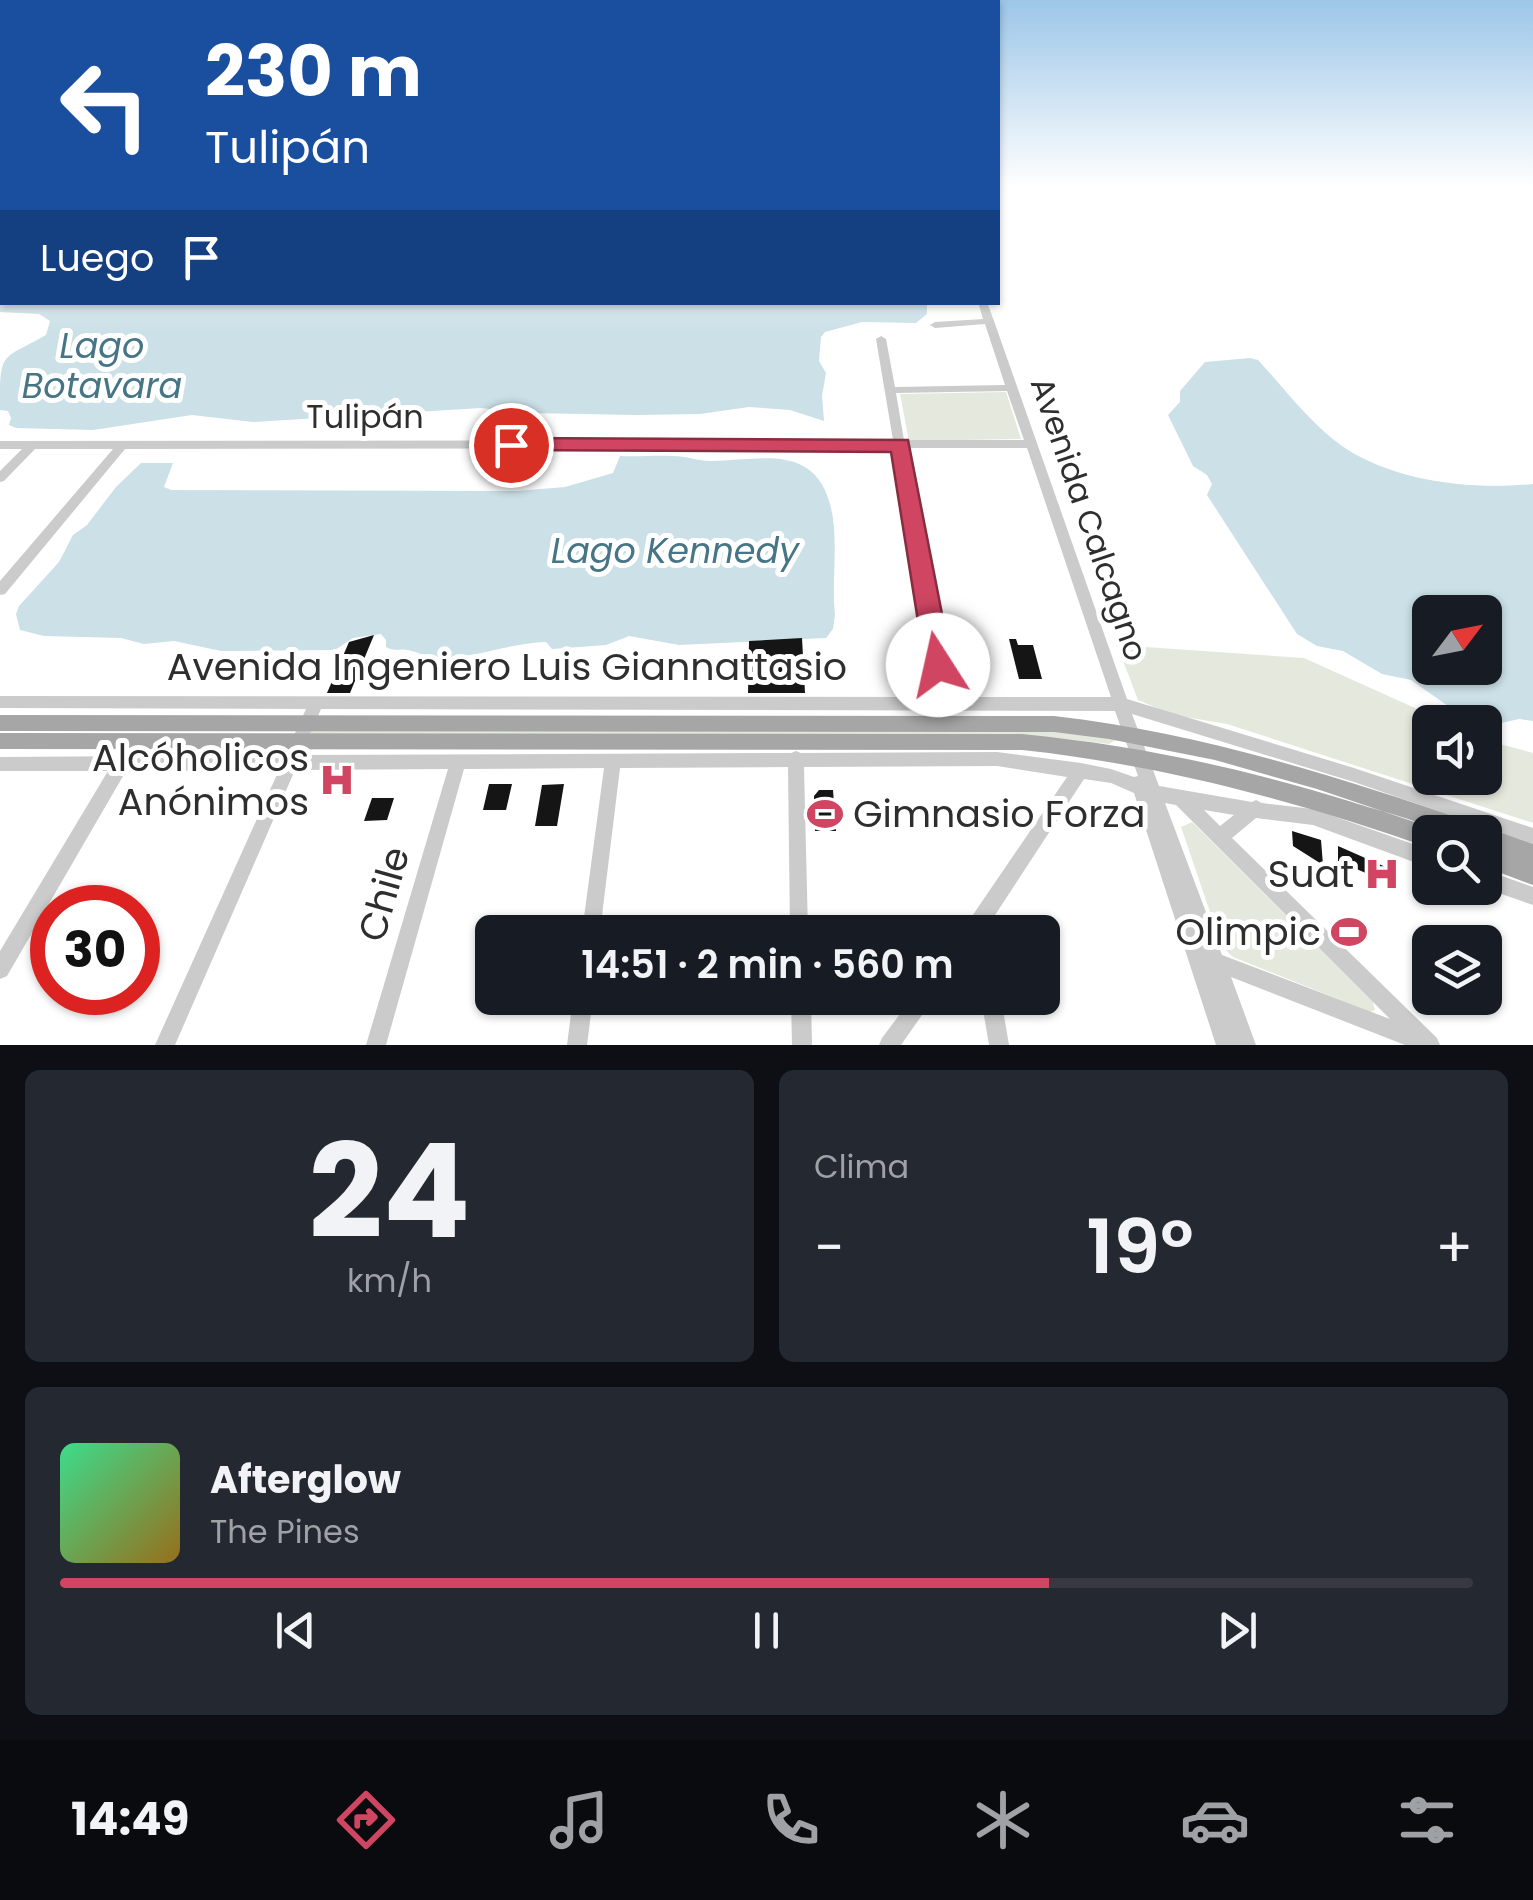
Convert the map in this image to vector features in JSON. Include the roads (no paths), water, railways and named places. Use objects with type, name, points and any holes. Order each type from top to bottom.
[{"type":"main road","name":"Avenida Ingeniero Luis Giannattasio","points":[[0,722],[983,722],[1130,731],[1298,774],[1420,815]]},
{"type":"main road","points":[[0,741],[986,741],[1064,745],[1139,755],[1238,776],[1412,832]]},
{"type":"main road","points":[[1502,843],[1533,854]]},
{"type":"main road","points":[[1502,863],[1533,874]]},
{"type":"street","name":"Avenida Calcagno","points":[[983,305],[1139,755],[1196,956],[1226,1045]]},
{"type":"street","points":[[935,325],[989,321]]},
{"type":"street","points":[[881,339],[944,701]]},
{"type":"street","points":[[890,390],[1012,388]]},
{"type":"street","name":"Tulipán","points":[[0,445],[1031,444]]},
{"type":"street","points":[[0,478],[32,445]]},
{"type":"street","points":[[0,590],[122,445]]},
{"type":"street","name":"Avenida Ingeniero Luis Giannattasio","points":[[0,702],[1120,704],[1336,769],[1533,836]]},
{"type":"street","points":[[165,1045],[317,702]]},
{"type":"street","points":[[796,758],[799,915]]},
{"type":"street","points":[[0,764],[996,759],[1081,770],[1180,798],[1313,817],[1412,853]]},
{"type":"street","points":[[593,915],[613,761]]},
{"type":"street","name":"Chile","points":[[376,1045],[458,762]]},
{"type":"street","points":[[0,969],[121,764]]},
{"type":"street","points":[[983,915],[1081,770]]},
{"type":"street","name":"Avenida Calcagno","points":[[1146,789],[1217,962],[1246,1045]]},
{"type":"street","points":[[1180,798],[1430,1045]]},
{"type":"street","points":[[1221,836],[1256,808]]},
{"type":"street","points":[[1502,885],[1533,896]]},
{"type":"street","points":[[1196,956],[1430,1045]]},
{"type":"street","points":[[577,1045],[581,1015]]},
{"type":"street","points":[[801,1015],[802,1045]]},
{"type":"street","points":[[889,1045],[911,1015]]},
{"type":"street","points":[[994,1015],[999,1045]]},
{"type":"water","name":"Lago Botavara","points":[[0,305],[927,305],[927,314],[916,323],[862,322],[825,332],[819,361],[826,373],[822,396],[824,421],[790,410],[749,407],[700,414],[636,415],[481,408],[253,422],[192,415],[93,430],[9,425],[8,411],[0,410],[2,367],[11,354],[46,335],[50,321],[39,314],[0,312]]},
{"type":"water","points":[[1258,360],[1310,418],[1366,460],[1436,481],[1485,486],[1533,484],[1533,721],[1502,723],[1502,705],[1447,705],[1418,685],[1502,685],[1502,595],[1412,595],[1412,681],[1382,674],[1343,651],[1317,646],[1297,634],[1207,495],[1212,484],[1207,475],[1193,466],[1168,415],[1180,402],[1180,391],[1205,362]]},
{"type":"water","name":"Lago Kennedy","points":[[620,456],[678,456],[711,461],[780,459],[810,470],[829,501],[834,528],[835,615],[833,629],[826,638],[679,645],[629,636],[606,645],[552,649],[546,642],[533,643],[438,658],[386,647],[381,634],[353,638],[335,650],[221,651],[174,641],[144,644],[121,638],[44,636],[20,630],[16,614],[19,606],[59,562],[73,535],[87,525],[116,487],[141,463],[173,463],[164,487],[171,490],[517,491],[565,487],[613,473]]},
{"type":"place","name":"Alcóholicos Anónimos","points":[[337,780]]},
{"type":"place","name":"Gimnasio Forza","points":[[825,814]]},
{"type":"place","name":"Suat","points":[[1382,874]]},
{"type":"place","name":"Olimpic","points":[[1349,932]]}]
